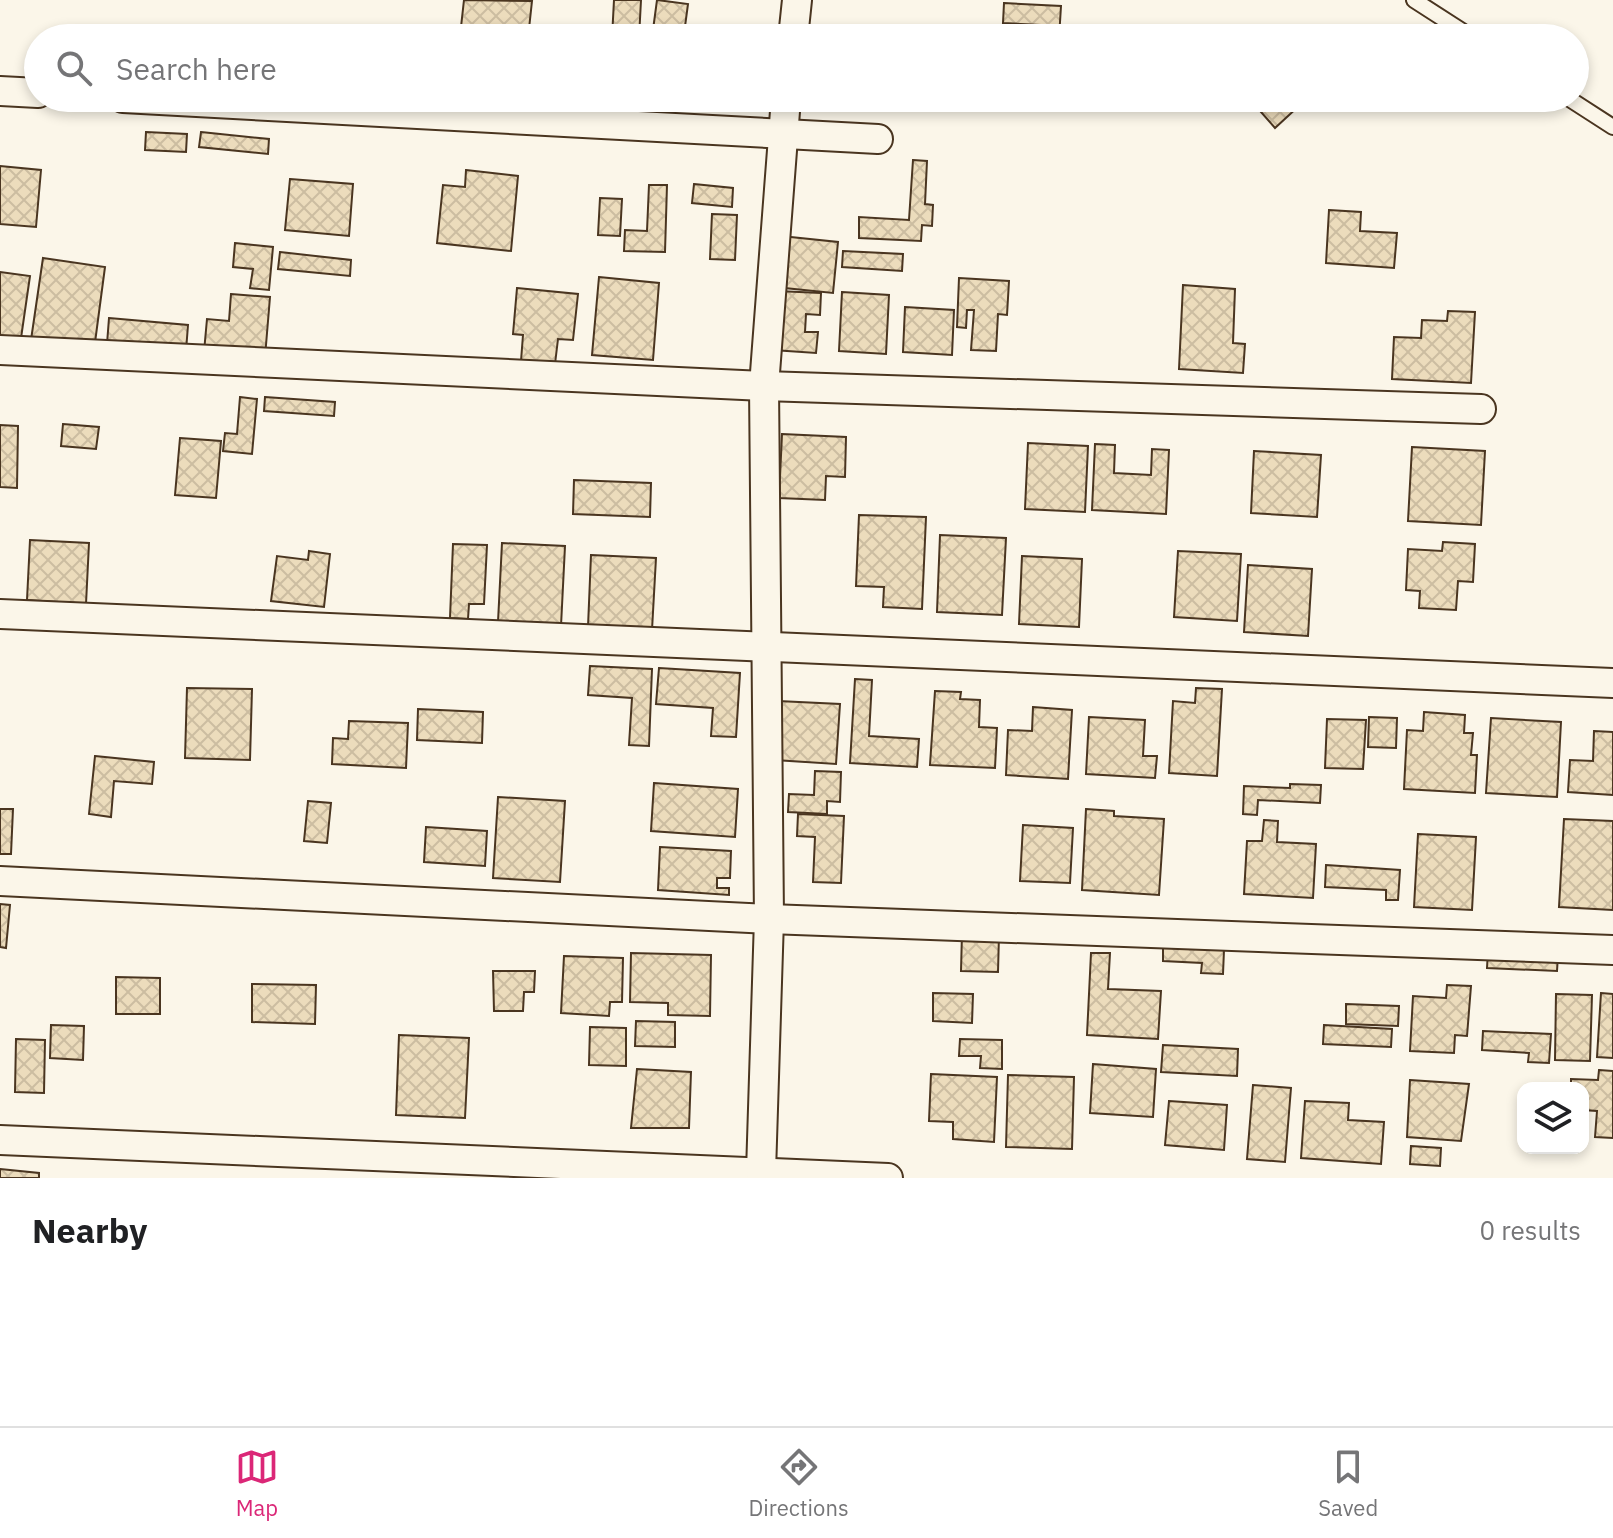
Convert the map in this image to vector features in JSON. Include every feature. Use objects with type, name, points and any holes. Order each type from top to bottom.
[{"type":"street","points":[[794,24],[797,0]]},
{"type":"street","points":[[0,91],[24,92]]},
{"type":"street","points":[[379,112],[878,139]]},
{"type":"street","points":[[761,1172],[769,919],[764,386],[784,112]]},
{"type":"street","points":[[0,350],[764,386],[1481,409]]},
{"type":"street","points":[[0,614],[1613,683]]},
{"type":"street","points":[[0,881],[769,919],[1613,950]]},
{"type":"street","points":[[0,1140],[888,1178]]},
{"type":"lane","points":[[1414,0],[1451,24]]},
{"type":"lane","points":[[1589,112],[1613,127]]},
{"type":"building","points":[[464,0],[532,1],[530,24],[461,24]]},
{"type":"building","points":[[614,0],[641,0],[640,24],[613,24]]},
{"type":"building","points":[[657,0],[688,4],[685,24],[654,24]]},
{"type":"building","points":[[1004,3],[1061,6],[1060,24],[1003,23]]},
{"type":"building","points":[[1261,112],[1292,112],[1275,128]]},
{"type":"building","points":[[146,132],[187,134],[186,152],[145,150]]},
{"type":"building","points":[[201,132],[269,139],[268,154],[199,147]]},
{"type":"building","points":[[913,160],[927,161],[925,204],[933,205],[932,226],[922,225],[921,241],[859,238],[859,217],[909,220]]},
{"type":"building","points":[[0,166],[41,170],[36,227],[0,224]]},
{"type":"building","points":[[466,170],[518,176],[511,251],[437,243],[443,185],[465,187]]},
{"type":"building","points":[[290,179],[353,184],[349,236],[285,230]]},
{"type":"building","points":[[694,184],[733,188],[732,207],[692,203]]},
{"type":"building","points":[[649,185],[667,185],[665,252],[624,251],[625,230],[647,231]]},
{"type":"building","points":[[600,198],[622,199],[620,236],[598,235]]},
{"type":"building","points":[[1329,210],[1361,212],[1360,231],[1397,233],[1394,268],[1326,263]]},
{"type":"building","points":[[712,214],[737,215],[735,260],[710,259]]},
{"type":"building","points":[[781,236],[838,242],[833,293],[775,287]]},
{"type":"building","points":[[235,243],[273,247],[269,290],[250,288],[253,269],[233,267]]},
{"type":"building","points":[[843,251],[903,254],[902,271],[842,267]]},
{"type":"building","points":[[280,252],[351,260],[350,276],[278,269]]},
{"type":"building","points":[[43,258],[105,267],[94,350],[31,340]]},
{"type":"building","points":[[0,272],[30,276],[20,345],[0,342]]},
{"type":"building","points":[[599,277],[659,283],[653,360],[592,355]]},
{"type":"building","points":[[959,278],[1009,281],[1007,315],[998,314],[996,351],[971,350],[974,310],[967,310],[966,328],[957,327]]},
{"type":"building","points":[[1183,285],[1235,289],[1233,343],[1245,344],[1243,373],[1179,369]]},
{"type":"building","points":[[517,288],[578,294],[573,340],[558,339],[555,364],[521,361],[523,335],[513,334]]},
{"type":"building","points":[[777,291],[821,293],[820,315],[806,314],[805,332],[818,332],[816,353],[773,350]]},
{"type":"building","points":[[842,292],[889,295],[886,354],[839,351]]},
{"type":"building","points":[[231,294],[270,297],[265,357],[204,352],[207,319],[229,321]]},
{"type":"building","points":[[905,307],[954,310],[952,355],[903,352]]},
{"type":"building","points":[[1448,311],[1475,312],[1471,383],[1392,379],[1394,337],[1421,338],[1422,320],[1447,321]]},
{"type":"building","points":[[109,318],[188,325],[186,351],[107,344]]},
{"type":"building","points":[[240,397],[257,399],[252,454],[223,451],[225,433],[237,434]]},
{"type":"building","points":[[265,397],[335,402],[334,416],[264,411]]},
{"type":"building","points":[[63,424],[99,427],[96,449],[61,446]]},
{"type":"building","points":[[0,425],[18,426],[17,488],[0,487]]},
{"type":"building","points":[[782,434],[846,437],[845,477],[826,476],[825,500],[779,498]]},
{"type":"building","points":[[180,438],[221,441],[216,498],[175,495]]},
{"type":"building","points":[[1028,443],[1088,446],[1085,512],[1025,509]]},
{"type":"building","points":[[1095,444],[1115,445],[1114,473],[1151,475],[1152,449],[1169,450],[1166,514],[1092,510]]},
{"type":"building","points":[[1412,447],[1485,451],[1481,525],[1408,521]]},
{"type":"building","points":[[1254,451],[1321,455],[1317,517],[1251,513]]},
{"type":"building","points":[[574,480],[651,483],[650,517],[573,514]]},
{"type":"building","points":[[859,515],[926,517],[922,609],[883,607],[884,587],[856,586]]},
{"type":"building","points":[[940,535],[1006,538],[1002,615],[937,612]]},
{"type":"building","points":[[30,540],[89,543],[86,604],[27,600]]},
{"type":"building","points":[[1443,542],[1475,544],[1473,582],[1458,581],[1456,610],[1419,608],[1420,591],[1406,590],[1408,549],[1442,551]]},
{"type":"building","points":[[502,543],[565,546],[561,626],[498,622]]},
{"type":"building","points":[[453,544],[487,545],[484,604],[469,604],[468,619],[450,618]]},
{"type":"building","points":[[309,551],[330,554],[324,607],[271,601],[277,556],[308,560]]},
{"type":"building","points":[[1178,551],[1241,554],[1237,621],[1174,617]]},
{"type":"building","points":[[591,555],[656,558],[652,630],[588,627]]},
{"type":"building","points":[[1022,556],[1082,559],[1079,627],[1019,624]]},
{"type":"building","points":[[1248,565],[1312,569],[1308,636],[1244,632]]},
{"type":"building","points":[[590,666],[652,669],[649,746],[629,745],[632,698],[588,695]]},
{"type":"building","points":[[659,668],[740,673],[736,737],[711,736],[713,708],[656,704]]},
{"type":"building","points":[[855,679],[872,680],[869,736],[919,739],[917,767],[850,763]]},
{"type":"building","points":[[187,688],[252,689],[250,760],[185,758]]},
{"type":"building","points":[[1196,688],[1222,689],[1217,776],[1169,773],[1173,701],[1195,703]]},
{"type":"building","points":[[935,691],[961,692],[960,699],[980,700],[979,727],[997,728],[995,768],[930,765]]},
{"type":"building","points":[[778,701],[840,704],[836,764],[775,760]]},
{"type":"building","points":[[1033,707],[1072,710],[1068,779],[1006,775],[1008,730],[1032,731]]},
{"type":"building","points":[[418,709],[483,712],[482,743],[417,740]]},
{"type":"building","points":[[1424,712],[1465,715],[1464,733],[1473,733],[1471,755],[1477,755],[1475,793],[1404,789],[1407,730],[1423,731]]},
{"type":"building","points":[[1089,717],[1145,720],[1143,756],[1157,756],[1155,778],[1086,774]]},
{"type":"building","points":[[1369,717],[1397,718],[1396,748],[1368,747]]},
{"type":"building","points":[[1491,718],[1561,722],[1557,797],[1486,793]]},
{"type":"building","points":[[1327,719],[1366,720],[1363,769],[1325,768]]},
{"type":"building","points":[[349,721],[408,723],[406,768],[332,764],[333,738],[348,739]]},
{"type":"building","points":[[1594,731],[1613,732],[1613,795],[1568,792],[1570,760],[1593,761]]},
{"type":"building","points":[[95,756],[154,762],[152,784],[114,781],[111,817],[89,814]]},
{"type":"building","points":[[815,771],[841,772],[840,802],[827,801],[827,814],[788,812],[789,794],[814,795]]},
{"type":"building","points":[[654,783],[738,789],[735,837],[651,831]]},
{"type":"building","points":[[1290,784],[1321,785],[1320,803],[1258,800],[1257,815],[1243,814],[1244,786],[1290,788]]},
{"type":"building","points":[[498,797],[565,801],[560,882],[493,878]]},
{"type":"building","points":[[308,801],[331,803],[327,843],[304,841]]},
{"type":"building","points":[[0,809],[13,809],[11,854],[0,854]]},
{"type":"building","points":[[1086,809],[1114,811],[1114,816],[1164,819],[1159,895],[1082,890]]},
{"type":"building","points":[[798,814],[844,816],[841,883],[813,882],[815,837],[797,836]]},
{"type":"building","points":[[1564,819],[1613,821],[1613,910],[1559,907]]},
{"type":"building","points":[[1264,820],[1278,821],[1277,842],[1316,844],[1313,898],[1244,894],[1247,841],[1262,841]]},
{"type":"building","points":[[1023,825],[1073,828],[1070,883],[1020,881]]},
{"type":"building","points":[[426,827],[487,831],[485,866],[424,862]]},
{"type":"building","points":[[1418,834],[1476,837],[1472,910],[1414,907]]},
{"type":"building","points":[[660,847],[731,851],[730,878],[717,878],[717,888],[729,888],[729,895],[658,890]]},
{"type":"building","points":[[1326,865],[1400,870],[1398,900],[1386,900],[1386,890],[1325,887]]},
{"type":"building","points":[[0,904],[10,905],[6,948],[0,947]]},
{"type":"building","points":[[962,933],[999,935],[998,972],[961,971]]},
{"type":"building","points":[[1163,946],[1224,950],[1223,974],[1201,973],[1202,963],[1163,961]]},
{"type":"building","points":[[1488,951],[1558,955],[1557,971],[1487,968]]},
{"type":"building","points":[[631,953],[711,955],[710,1016],[668,1015],[668,1003],[630,1002]]},
{"type":"building","points":[[1091,953],[1110,953],[1108,989],[1161,991],[1158,1039],[1087,1035]]},
{"type":"building","points":[[564,956],[623,958],[622,1002],[610,1002],[609,1016],[561,1013]]},
{"type":"building","points":[[493,971],[535,971],[534,992],[524,992],[523,1011],[494,1011]]},
{"type":"building","points":[[116,977],[160,978],[160,1014],[116,1014]]},
{"type":"building","points":[[252,984],[316,985],[315,1024],[252,1022]]},
{"type":"building","points":[[1447,985],[1471,986],[1467,1036],[1455,1035],[1454,1053],[1410,1051],[1413,996],[1446,998]]},
{"type":"building","points":[[933,993],[973,994],[972,1023],[933,1021]]},
{"type":"building","points":[[1601,993],[1613,994],[1613,1058],[1597,1057]]},
{"type":"building","points":[[1556,994],[1592,995],[1590,1061],[1555,1060]]},
{"type":"building","points":[[1346,1004],[1399,1006],[1398,1026],[1346,1024]]},
{"type":"building","points":[[636,1021],[675,1022],[675,1047],[635,1046]]},
{"type":"building","points":[[51,1025],[84,1026],[83,1060],[50,1058]]},
{"type":"building","points":[[1324,1025],[1392,1029],[1391,1047],[1323,1044]]},
{"type":"building","points":[[590,1027],[626,1028],[626,1066],[589,1065]]},
{"type":"building","points":[[1483,1031],[1551,1034],[1549,1063],[1528,1062],[1529,1053],[1482,1050]]},
{"type":"building","points":[[399,1035],[469,1038],[465,1118],[396,1115]]},
{"type":"building","points":[[16,1039],[45,1040],[44,1093],[15,1092]]},
{"type":"building","points":[[960,1039],[1002,1040],[1002,1069],[980,1068],[981,1056],[959,1056]]},
{"type":"building","points":[[1163,1045],[1238,1049],[1237,1076],[1161,1072]]},
{"type":"building","points":[[1093,1064],[1156,1069],[1153,1117],[1090,1113]]},
{"type":"building","points":[[637,1069],[691,1072],[689,1128],[631,1128]]},
{"type":"building","points":[[1599,1070],[1613,1071],[1613,1138],[1595,1137],[1597,1111],[1589,1110],[1589,1082],[1571,1082],[1571,1079],[1598,1080]]},
{"type":"building","points":[[931,1074],[997,1077],[994,1142],[953,1139],[953,1122],[929,1121]]},
{"type":"building","points":[[1008,1075],[1074,1077],[1072,1149],[1006,1147]]},
{"type":"building","points":[[1410,1080],[1469,1084],[1461,1141],[1407,1137]]},
{"type":"building","points":[[1253,1085],[1291,1088],[1285,1162],[1247,1159]]},
{"type":"building","points":[[1169,1101],[1227,1105],[1224,1150],[1165,1145]]},
{"type":"building","points":[[1305,1101],[1349,1103],[1348,1120],[1384,1122],[1381,1164],[1301,1158]]},
{"type":"building","points":[[1411,1146],[1441,1148],[1440,1166],[1410,1164]]},
{"type":"building","points":[[0,1169],[39,1173],[39,1178],[0,1178]]}]
